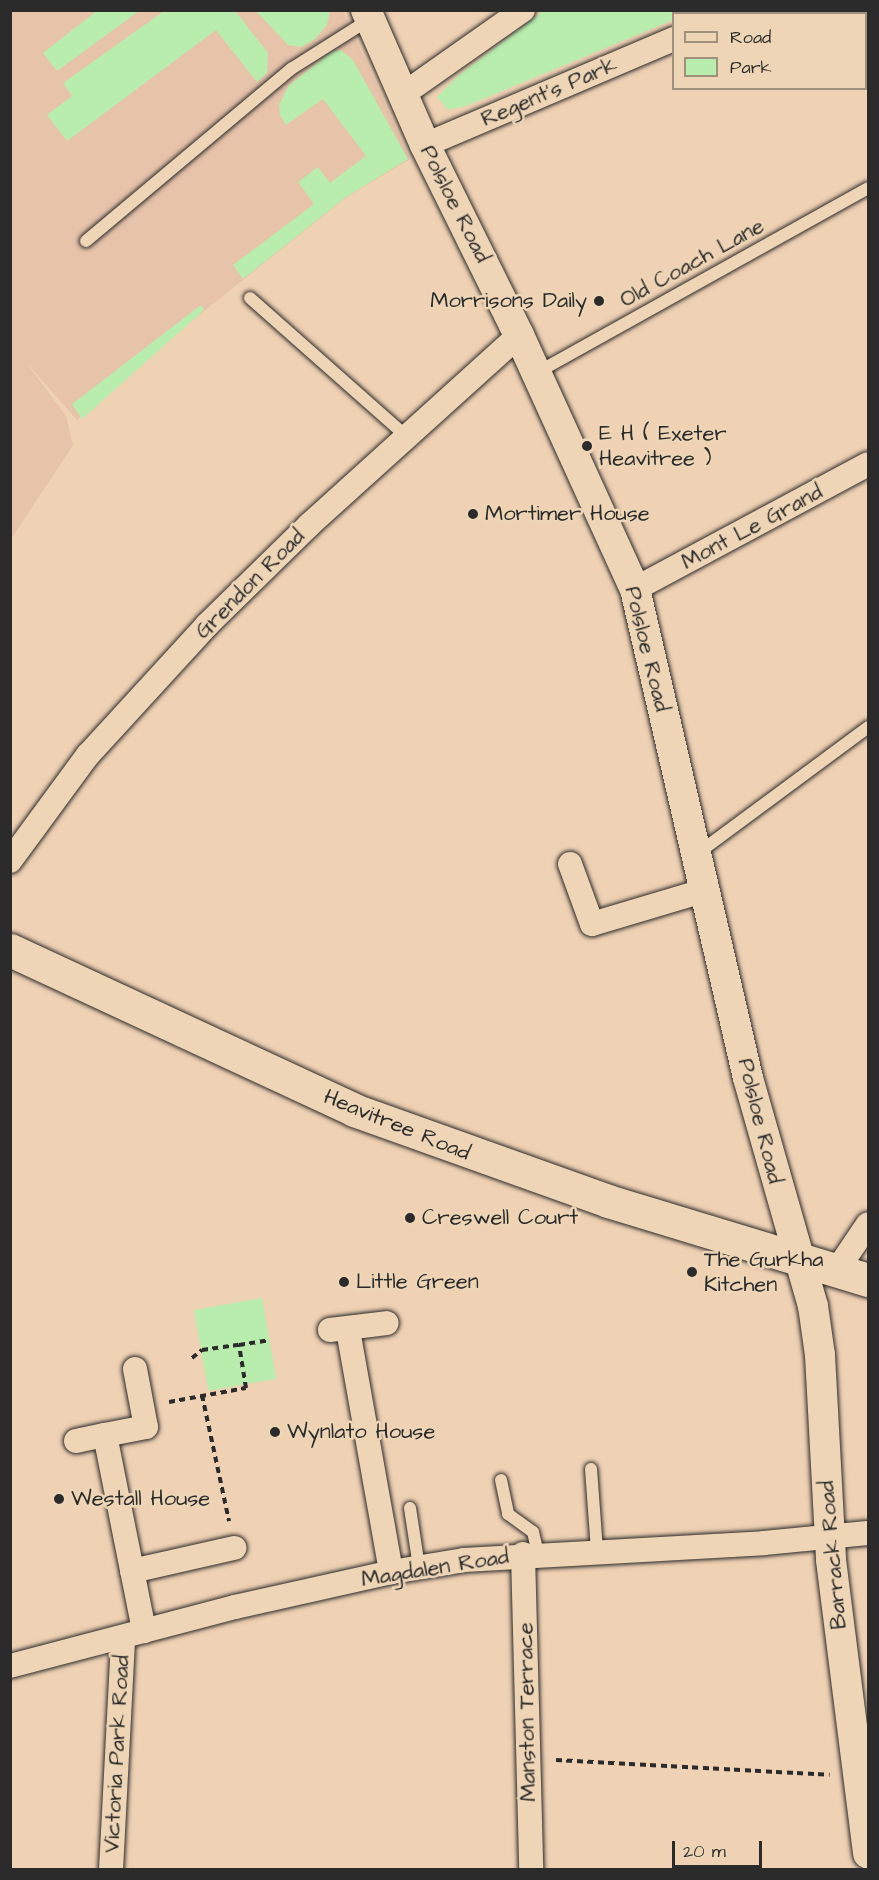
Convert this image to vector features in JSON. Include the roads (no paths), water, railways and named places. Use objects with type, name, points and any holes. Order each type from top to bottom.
[{"type":"main road","name":"Heavitree Road","points":[[10,950],[354,1110],[608,1201],[800,1257],[868,1280]]},
{"type":"street","points":[[402,95],[522,10]]},
{"type":"street","name":"Polsloe Road","points":[[368,15],[425,146],[519,335],[635,590],[748,1078],[800,1257]]},
{"type":"street","name":"Regent's Park","points":[[425,146],[672,40]]},
{"type":"street","name":"Grendon Road","points":[[10,861],[88,755],[207,625],[406,436],[519,335]]},
{"type":"street","name":"Mont Le Grand","points":[[635,590],[868,464]]},
{"type":"street","points":[[570,864],[592,924],[706,890]]},
{"type":"street","points":[[837,1270],[868,1224]]},
{"type":"street","name":"Barrack Road","points":[[800,1257],[820,1355],[829,1537],[868,1854]]},
{"type":"street","points":[[387,1323],[339,1330],[391,1572]]},
{"type":"street","points":[[76,1441],[146,1427],[135,1369]]},
{"type":"street","name":"Victoria Park Road","points":[[105,1435],[132,1571],[133,1635],[111,1869]]},
{"type":"street","name":"Magdalen Road","points":[[10,1666],[391,1572],[530,1554],[868,1533]]},
{"type":"street","points":[[132,1571],[234,1548]]},
{"type":"street","name":"Manston Terrace","points":[[530,1554],[528,1758],[531,1869]]},
{"type":"lane","points":[[86,241],[291,69],[368,15]]},
{"type":"lane","name":"Old Coach Lane","points":[[535,374],[868,188]]},
{"type":"lane","points":[[250,298],[406,436]]},
{"type":"lane","points":[[696,855],[868,727]]},
{"type":"lane","points":[[591,1469],[597,1551]]},
{"type":"lane","points":[[501,1480],[508,1514],[533,1532],[530,1554]]},
{"type":"lane","points":[[410,1508],[419,1568]]},
{"type":"place","name":"Morrisons Daily","points":[[599,301]]},
{"type":"place","name":"E H ( Exeter Heavitree )","points":[[587,446]]},
{"type":"place","name":"Mortimer House","points":[[473,514]]},
{"type":"place","name":"Creswell Court","points":[[410,1218]]},
{"type":"place","name":"The Gurkha Kitchen","points":[[692,1272]]},
{"type":"place","name":"Little Green","points":[[344,1282]]},
{"type":"place","name":"Wynlato House","points":[[275,1432]]},
{"type":"place","name":"Westall House","points":[[59,1499]]}]
